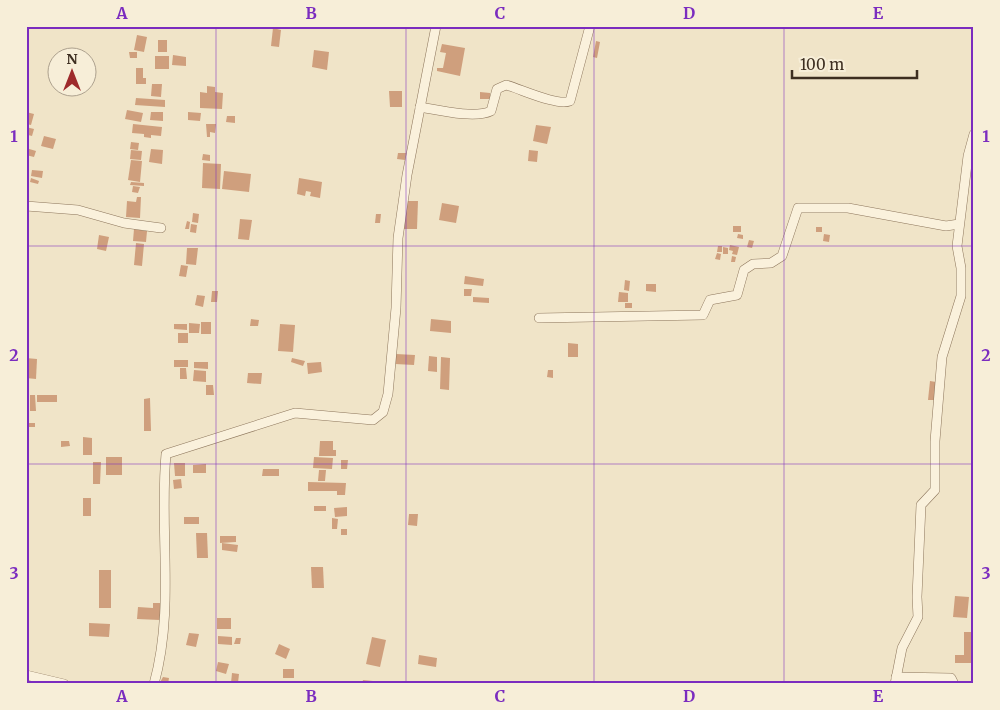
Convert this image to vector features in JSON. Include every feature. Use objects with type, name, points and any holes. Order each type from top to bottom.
[{"type":"street","points":[[154,684],[164,640],[166,454],[296,413],[373,420],[383,412],[388,394],[395,318],[398,238],[436,26]]},
{"type":"street","points":[[420,107],[463,113],[487,113],[491,111],[498,89],[506,85],[555,101],[570,101],[590,26]]},
{"type":"street","points":[[954,684],[951,678],[896,680],[902,648],[918,617],[917,597],[921,505],[935,490],[935,442],[942,357],[961,296],[961,268],[957,246],[968,156],[974,134]]},
{"type":"street","points":[[26,206],[78,210],[124,222],[161,228]]},
{"type":"street","points":[[540,318],[703,315],[710,300],[737,295],[744,270],[753,264],[771,263],[782,256],[798,208],[848,208],[946,226],[959,224]]},
{"type":"street","points":[[26,675],[64,684]]},
{"type":"building","points":[[273,28],[281,30],[279,47],[271,46]]},
{"type":"building","points":[[137,35],[147,37],[144,52],[134,50]]},
{"type":"building","points":[[158,40],[167,40],[167,52],[158,52]]},
{"type":"building","points":[[596,41],[600,42],[597,58],[593,57]]},
{"type":"building","points":[[442,44],[465,48],[460,76],[437,71],[437,68],[443,68],[446,53],[440,52]]},
{"type":"building","points":[[314,50],[329,52],[327,70],[312,67]]},
{"type":"building","points":[[129,52],[137,52],[137,58],[130,58]]},
{"type":"building","points":[[173,55],[186,57],[186,66],[172,65]]},
{"type":"building","points":[[155,56],[169,56],[169,69],[155,69]]},
{"type":"building","points":[[136,68],[143,68],[143,78],[146,78],[146,84],[136,84]]},
{"type":"building","points":[[152,84],[162,84],[161,97],[151,96]]},
{"type":"building","points":[[207,86],[215,87],[215,92],[223,93],[222,109],[200,108],[200,92],[207,93]]},
{"type":"building","points":[[389,91],[402,91],[402,107],[390,107]]},
{"type":"building","points":[[480,92],[490,93],[490,99],[480,99]]},
{"type":"building","points":[[136,98],[165,100],[165,107],[135,105]]},
{"type":"building","points":[[127,110],[143,113],[141,122],[125,119]]},
{"type":"building","points":[[26,112],[34,114],[31,125],[26,124]]},
{"type":"building","points":[[151,112],[163,112],[163,121],[150,120]]},
{"type":"building","points":[[188,112],[201,113],[200,121],[188,120]]},
{"type":"building","points":[[227,116],[235,116],[235,123],[226,122]]},
{"type":"building","points":[[133,124],[162,127],[161,136],[151,135],[151,138],[144,137],[144,134],[132,133]]},
{"type":"building","points":[[206,124],[216,124],[215,133],[210,132],[210,137],[207,137]]},
{"type":"building","points":[[536,125],[551,127],[547,144],[533,141]]},
{"type":"building","points":[[26,127],[34,129],[32,136],[28,135],[28,146]]},
{"type":"building","points":[[44,136],[56,139],[53,149],[41,146]]},
{"type":"building","points":[[131,142],[139,143],[138,150],[130,149]]},
{"type":"building","points":[[26,148],[36,151],[34,157],[26,155]]},
{"type":"building","points":[[151,149],[163,150],[162,164],[149,162]]},
{"type":"building","points":[[131,150],[142,151],[141,160],[130,159]]},
{"type":"building","points":[[529,150],[538,151],[537,162],[528,161]]},
{"type":"building","points":[[398,153],[406,153],[405,160],[397,159]]},
{"type":"building","points":[[203,154],[210,155],[210,161],[202,160]]},
{"type":"building","points":[[131,160],[142,161],[140,182],[128,180]]},
{"type":"building","points":[[203,163],[221,164],[220,189],[202,188]]},
{"type":"building","points":[[32,170],[43,171],[42,178],[31,176]]},
{"type":"building","points":[[224,171],[251,174],[249,192],[222,189]]},
{"type":"building","points":[[31,178],[39,181],[38,184],[30,182]]},
{"type":"building","points":[[299,178],[322,182],[320,198],[310,196],[311,192],[306,191],[305,196],[297,194]]},
{"type":"building","points":[[131,182],[144,183],[144,186],[130,185]]},
{"type":"building","points":[[133,186],[140,187],[138,193],[132,192]]},
{"type":"building","points":[[137,197],[141,197],[140,218],[126,217],[127,201],[136,202]]},
{"type":"building","points":[[405,201],[418,201],[417,229],[404,229]]},
{"type":"building","points":[[442,203],[459,206],[456,223],[439,220]]},
{"type":"building","points":[[193,213],[199,214],[198,223],[192,222]]},
{"type":"building","points":[[376,214],[381,214],[380,223],[375,223]]},
{"type":"building","points":[[240,219],[252,220],[249,240],[238,239]]},
{"type":"building","points":[[187,221],[190,222],[189,229],[185,229]]},
{"type":"building","points":[[191,224],[197,225],[196,233],[190,232]]},
{"type":"building","points":[[733,226],[741,226],[741,232],[733,232]]},
{"type":"building","points":[[816,227],[822,227],[822,232],[816,232]]},
{"type":"building","points":[[134,229],[147,231],[146,242],[133,241]]},
{"type":"building","points":[[738,234],[743,235],[743,239],[737,238]]},
{"type":"building","points":[[824,234],[830,235],[829,242],[823,241]]},
{"type":"building","points":[[99,235],[109,237],[106,251],[97,249]]},
{"type":"building","points":[[749,240],[754,241],[752,248],[747,247]]},
{"type":"building","points":[[136,243],[144,244],[142,266],[134,265]]},
{"type":"building","points":[[730,245],[739,247],[737,255],[732,254],[733,251],[729,250]]},
{"type":"building","points":[[718,246],[722,246],[722,252],[717,252]]},
{"type":"building","points":[[723,247],[728,248],[728,254],[723,254]]},
{"type":"building","points":[[187,248],[198,248],[196,265],[186,264]]},
{"type":"building","points":[[717,253],[721,254],[720,260],[715,259]]},
{"type":"building","points":[[732,256],[736,257],[735,262],[731,262]]},
{"type":"building","points":[[181,265],[188,266],[186,277],[179,276]]},
{"type":"building","points":[[465,276],[484,279],[483,286],[464,284]]},
{"type":"building","points":[[625,280],[630,281],[629,291],[624,290]]},
{"type":"building","points":[[646,284],[656,284],[656,292],[646,291]]},
{"type":"building","points":[[464,289],[472,289],[471,296],[464,296]]},
{"type":"building","points":[[212,291],[218,291],[217,302],[211,302]]},
{"type":"building","points":[[619,292],[628,293],[628,302],[618,302]]},
{"type":"building","points":[[197,295],[205,296],[203,307],[195,305]]},
{"type":"building","points":[[473,297],[489,298],[489,303],[473,302]]},
{"type":"building","points":[[625,303],[632,303],[632,308],[625,308]]},
{"type":"building","points":[[251,319],[259,320],[258,326],[250,326]]},
{"type":"building","points":[[431,319],[451,321],[451,333],[430,331]]},
{"type":"building","points":[[201,322],[211,322],[211,334],[201,334]]},
{"type":"building","points":[[189,323],[200,324],[199,333],[189,333]]},
{"type":"building","points":[[174,324],[187,324],[187,330],[174,329]]},
{"type":"building","points":[[280,324],[295,325],[293,352],[278,351]]},
{"type":"building","points":[[178,333],[188,333],[188,343],[178,343]]},
{"type":"building","points":[[568,343],[578,344],[578,357],[568,357]]},
{"type":"building","points":[[396,354],[415,355],[414,365],[395,364]]},
{"type":"building","points":[[429,356],[437,357],[437,372],[428,371]]},
{"type":"building","points":[[441,357],[450,358],[449,390],[440,389]]},
{"type":"building","points":[[26,358],[37,359],[36,379],[26,378]]},
{"type":"building","points":[[292,358],[305,361],[303,366],[291,362]]},
{"type":"building","points":[[174,360],[188,360],[188,367],[174,367]]},
{"type":"building","points":[[194,362],[208,362],[208,369],[194,368]]},
{"type":"building","points":[[321,362],[322,372],[308,374],[307,363]]},
{"type":"building","points":[[180,368],[186,368],[187,379],[180,379]]},
{"type":"building","points":[[194,370],[206,371],[206,382],[193,381]]},
{"type":"building","points":[[548,370],[553,370],[553,378],[547,377]]},
{"type":"building","points":[[248,373],[262,373],[261,384],[247,383]]},
{"type":"building","points":[[930,381],[936,382],[935,400],[928,400]]},
{"type":"building","points":[[206,385],[213,385],[214,395],[206,395]]},
{"type":"building","points":[[30,395],[35,395],[36,411],[30,411]]},
{"type":"building","points":[[37,395],[57,395],[57,402],[37,402]]},
{"type":"building","points":[[26,396],[28,396],[29,411],[26,412]]},
{"type":"building","points":[[150,398],[151,431],[144,431],[144,399]]},
{"type":"building","points":[[27,423],[35,423],[35,427],[27,427]]},
{"type":"building","points":[[83,437],[92,438],[92,455],[83,455]]},
{"type":"building","points":[[61,441],[69,441],[70,446],[61,447]]},
{"type":"building","points":[[320,441],[333,441],[333,450],[336,450],[336,456],[319,456]]},
{"type":"building","points":[[106,457],[122,457],[122,475],[106,475]]},
{"type":"building","points":[[314,457],[333,458],[332,469],[313,468]]},
{"type":"building","points":[[341,460],[348,460],[347,469],[341,469]]},
{"type":"building","points":[[93,462],[101,462],[100,484],[93,484]]},
{"type":"building","points":[[174,463],[185,463],[185,476],[175,476]]},
{"type":"building","points":[[206,464],[206,473],[193,473],[193,465]]},
{"type":"building","points":[[263,469],[279,469],[279,476],[262,476]]},
{"type":"building","points":[[319,470],[326,470],[325,481],[318,481]]},
{"type":"building","points":[[181,479],[182,488],[174,489],[173,480]]},
{"type":"building","points":[[308,482],[346,483],[345,495],[337,495],[337,491],[308,491]]},
{"type":"building","points":[[83,498],[91,498],[91,516],[83,516]]},
{"type":"building","points":[[314,506],[326,506],[326,511],[314,511]]},
{"type":"building","points":[[347,507],[347,516],[335,517],[334,508]]},
{"type":"building","points":[[409,514],[418,514],[417,526],[408,525]]},
{"type":"building","points":[[184,517],[199,517],[199,524],[184,524]]},
{"type":"building","points":[[332,518],[338,519],[337,529],[332,529]]},
{"type":"building","points":[[341,529],[347,529],[347,535],[341,535]]},
{"type":"building","points":[[196,533],[207,533],[208,558],[197,558]]},
{"type":"building","points":[[220,536],[236,536],[236,542],[220,543]]},
{"type":"building","points":[[222,543],[238,545],[237,552],[222,550]]},
{"type":"building","points":[[311,567],[323,567],[324,588],[312,588]]},
{"type":"building","points":[[99,570],[111,570],[111,608],[99,608]]},
{"type":"building","points":[[955,596],[969,597],[967,618],[953,617]]},
{"type":"building","points":[[153,603],[160,603],[160,620],[137,619],[138,607],[153,608]]},
{"type":"building","points":[[217,618],[231,618],[231,629],[217,629]]},
{"type":"building","points":[[89,623],[110,624],[109,637],[89,636]]},
{"type":"building","points":[[964,632],[972,632],[974,663],[955,663],[955,655],[964,655]]},
{"type":"building","points":[[189,633],[199,634],[196,647],[186,645]]},
{"type":"building","points":[[218,636],[232,637],[232,645],[218,644]]},
{"type":"building","points":[[372,637],[386,640],[380,667],[366,664]]},
{"type":"building","points":[[236,638],[241,638],[240,644],[234,644]]},
{"type":"building","points":[[279,644],[290,649],[286,659],[275,654]]},
{"type":"building","points":[[419,655],[437,658],[436,667],[418,664]]},
{"type":"building","points":[[218,662],[229,664],[226,674],[216,671]]},
{"type":"building","points":[[283,669],[294,669],[294,678],[283,678]]},
{"type":"building","points":[[232,673],[239,674],[238,683],[231,683]]},
{"type":"building","points":[[163,677],[169,678],[168,684],[159,684]]},
{"type":"building","points":[[363,680],[373,681],[373,684],[362,684]]}]
